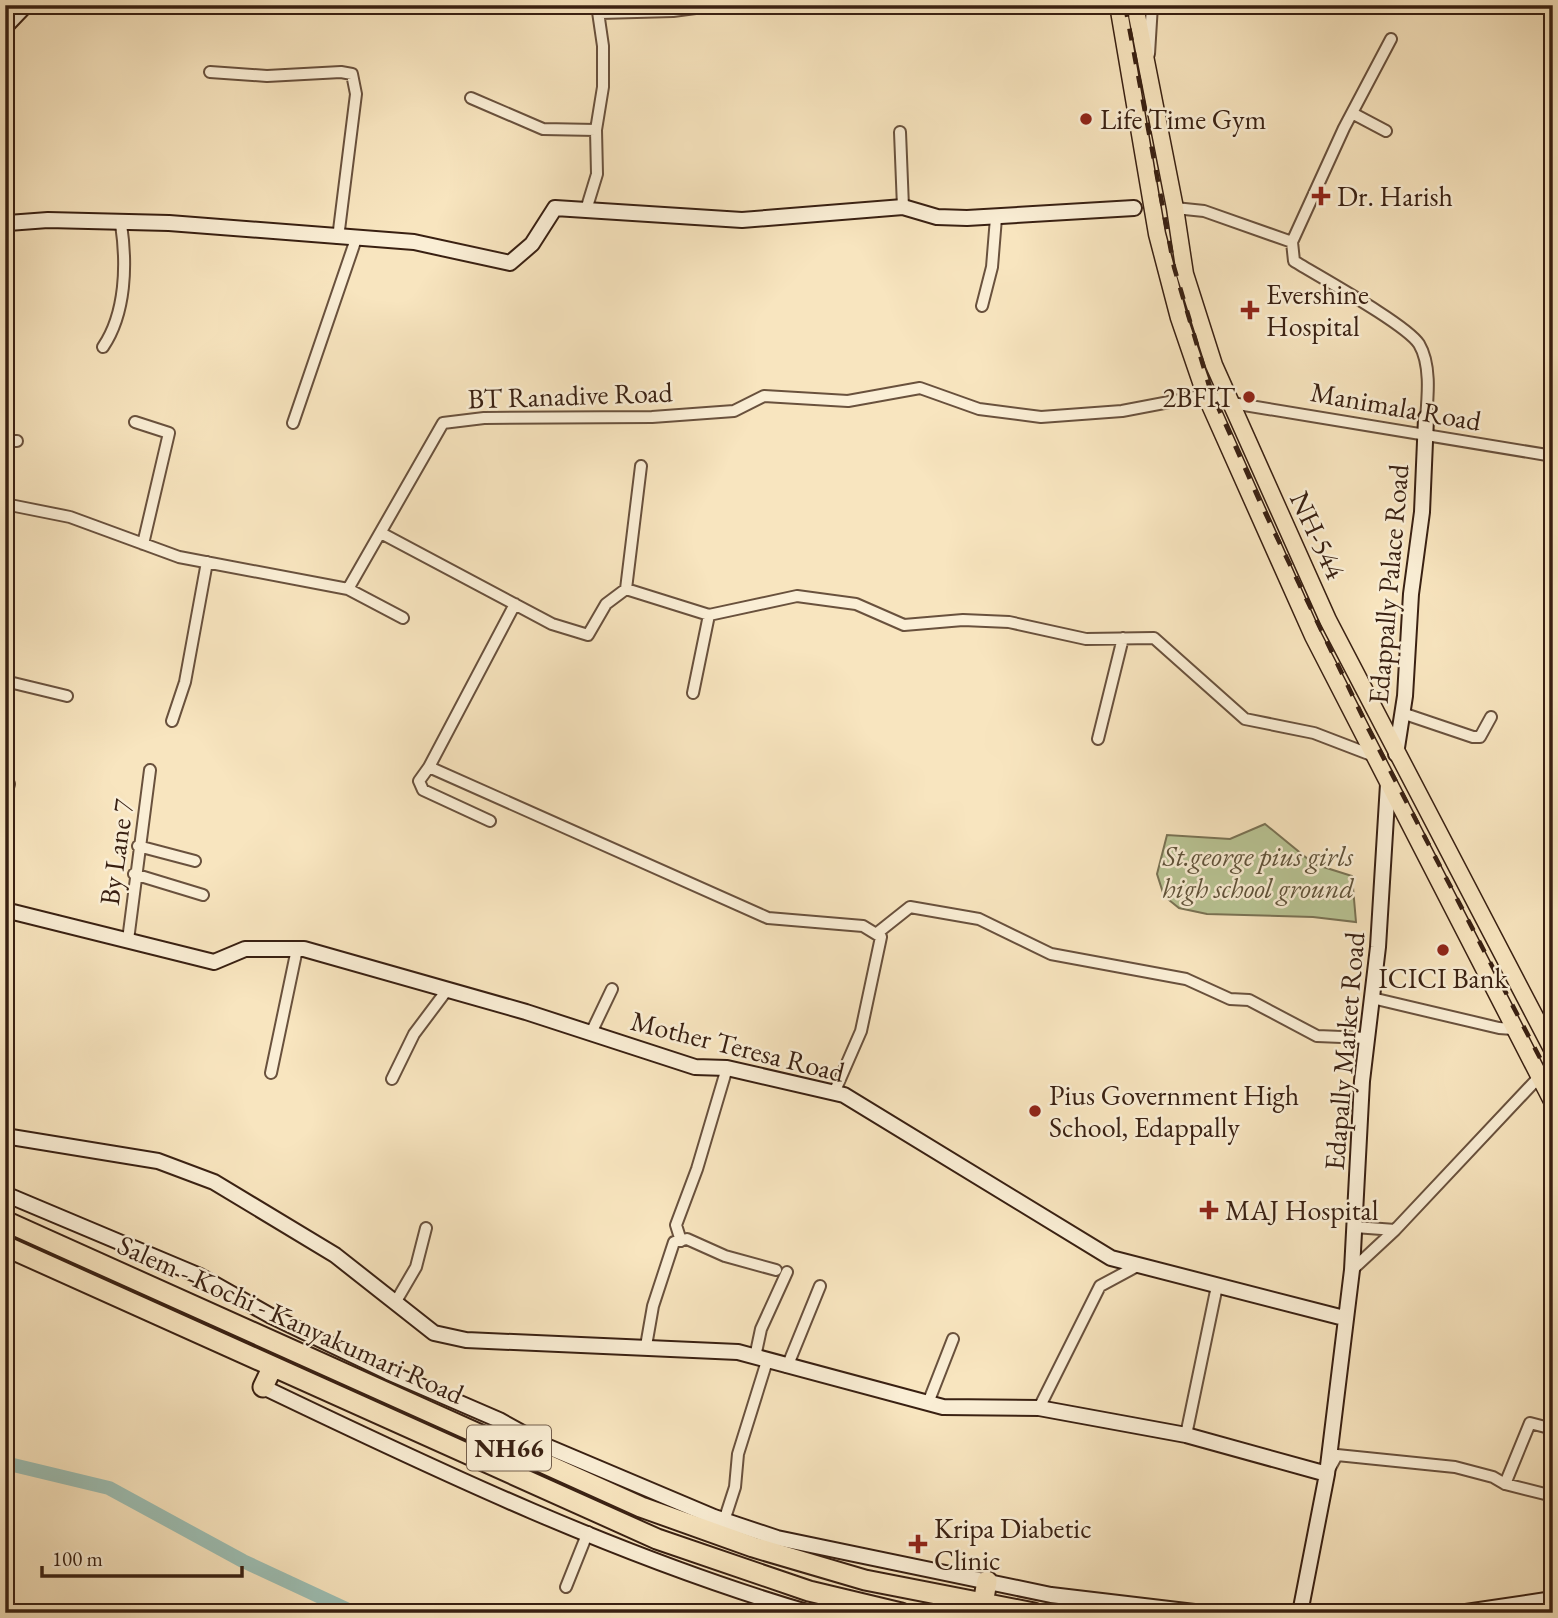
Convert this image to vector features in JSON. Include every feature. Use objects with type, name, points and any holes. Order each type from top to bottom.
[{"type":"highway","name":"Salem - Kochi - Kanyakumari Road","points":[[5,1221],[641,1507],[753,1547],[865,1580],[1034,1613]]},
{"type":"highway","name":"Salem - Kochi - Kanyakumari Road","points":[[5,1246],[599,1515],[713,1559],[809,1591],[901,1613]]},
{"type":"highway","points":[[264,1387],[272,1368]]},
{"type":"highway","points":[[492,1466],[502,1445]]},
{"type":"highway","points":[[983,1604],[987,1581]]},
{"type":"main road","points":[[1118,5],[1129,74],[1148,67]]},
{"type":"main road","name":"NH-544","points":[[1135,5],[1175,208],[1185,274],[1214,365],[1328,620],[1396,755],[1553,1051]]},
{"type":"main road","name":"NH-544","points":[[1129,74],[1157,234],[1179,318],[1206,396],[1307,624],[1553,1104]]},
{"type":"main road","points":[[1391,790],[1411,783]]},
{"type":"main road","points":[[1494,989],[1516,977]]},
{"type":"street","points":[[5,27],[26,5]]},
{"type":"street","points":[[586,210],[597,174],[596,130],[603,87],[598,9],[673,11],[718,5]]},
{"type":"street","points":[[1148,67],[1152,5]]},
{"type":"street","points":[[1391,39],[1352,113],[1292,242],[1294,261],[1398,326],[1419,345],[1428,377],[1426,418]]},
{"type":"street","points":[[210,72],[267,76],[341,72],[352,74],[356,94],[338,238]]},
{"type":"street","points":[[471,98],[543,130],[596,130]]},
{"type":"street","points":[[1352,113],[1386,131]]},
{"type":"street","points":[[900,132],[902,207]]},
{"type":"street","points":[[5,205],[6,228],[48,220],[121,224],[169,223],[414,242],[510,263],[532,244],[555,208],[742,220],[902,207],[937,217],[996,218],[1153,208]]},
{"type":"street","points":[[1175,208],[1205,211],[1292,242]]},
{"type":"street","points":[[982,306],[992,267],[996,218]]},
{"type":"street","points":[[103,346],[117,326],[125,248],[121,224]]},
{"type":"street","points":[[293,423],[356,239]]},
{"type":"street","name":"BT Ranadive Road","points":[[348,589],[443,422],[484,418],[666,416],[734,411],[764,396],[848,401],[920,388],[979,409],[1041,417],[1122,411],[1206,396],[1232,403]]},
{"type":"street","name":"Manimala Road","points":[[1232,403],[1553,456]]},
{"type":"street","name":"Edappally Palace Road","points":[[1396,755],[1411,594],[1422,512],[1426,418]]},
{"type":"street","points":[[135,422],[169,433],[143,544]]},
{"type":"street","points":[[382,533],[552,624],[588,635],[606,604],[626,589],[641,466]]},
{"type":"street","points":[[5,504],[70,517],[178,557],[348,589],[404,618]]},
{"type":"street","points":[[172,721],[185,682],[206,562]]},
{"type":"street","points":[[626,589],[709,615],[797,596],[856,604],[904,625],[962,620],[1009,622],[1086,639],[1154,638],[1245,719],[1314,733],[1374,756]]},
{"type":"street","points":[[490,821],[423,790],[419,781],[429,767],[515,604]]},
{"type":"street","points":[[693,693],[709,615]]},
{"type":"street","points":[[1098,739],[1123,638]]},
{"type":"street","points":[[5,681],[67,696]]},
{"type":"street","points":[[1402,713],[1473,737],[1480,737],[1491,717]]},
{"type":"street","points":[[429,767],[768,918],[863,926],[881,937],[861,1031],[834,1093]]},
{"type":"street","name":"By Lane 7","points":[[128,940],[134,874],[150,770]]},
{"type":"street","points":[[5,798],[9,784]]},
{"type":"street","name":"Edapally Market Road","points":[[1300,1613],[1327,1474],[1344,1318],[1352,1270],[1367,1038],[1391,790]]},
{"type":"street","points":[[138,846],[195,861]]},
{"type":"street","points":[[134,874],[203,895]]},
{"type":"street","points":[[876,934],[910,907],[979,919],[1051,954],[1186,979],[1230,999],[1249,1000],[1317,1036],[1367,1038]]},
{"type":"street","name":"Mother Teresa Road","points":[[5,910],[214,962],[245,949],[297,949],[447,990],[695,1067],[727,1068],[844,1095],[1111,1258],[1344,1318]]},
{"type":"street","points":[[271,1073],[297,949]]},
{"type":"street","points":[[591,1034],[611,989]]},
{"type":"street","points":[[392,1079],[414,1034],[447,990]]},
{"type":"street","points":[[1372,998],[1419,1012],[1447,1013],[1499,1028],[1513,1029],[1512,1026]]},
{"type":"street","points":[[681,1241],[676,1225],[697,1169],[727,1068]]},
{"type":"street","points":[[1352,1270],[1395,1230],[1539,1077]]},
{"type":"street","points":[[5,1136],[158,1161],[214,1182],[335,1255],[434,1333],[466,1340],[738,1352],[943,1407],[1039,1408],[1186,1435],[1327,1474],[1337,1455],[1455,1466],[1493,1477],[1505,1484],[1553,1496]]},
{"type":"street","points":[[5,1195],[200,1276],[271,1316],[499,1420],[546,1446],[724,1521],[777,1538],[1105,1604],[1203,1613]]},
{"type":"street","points":[[1355,1227],[1395,1230]]},
{"type":"street","points":[[395,1303],[416,1267],[426,1228]]},
{"type":"street","points":[[646,1346],[653,1306],[674,1242],[687,1240],[724,1256],[782,1271],[761,1329],[761,1359],[738,1454],[735,1487],[724,1521]]},
{"type":"street","points":[[1039,1408],[1100,1286],[1139,1265]]},
{"type":"street","points":[[787,1367],[820,1286]]},
{"type":"street","points":[[1186,1435],[1217,1286]]},
{"type":"street","points":[[928,1404],[953,1339]]},
{"type":"street","points":[[264,1387],[445,1471],[761,1606],[810,1613]]},
{"type":"street","points":[[1505,1484],[1530,1423],[1553,1429]]},
{"type":"street","points":[[566,1587],[588,1532]]},
{"type":"street","points":[[1459,1613],[1553,1599]]},
{"type":"green space","name":"St.george pius girls high school ground","points":[[1265,824],[1314,864],[1352,876],[1356,922],[1313,917],[1207,914],[1179,908],[1164,896],[1157,874],[1167,835],[1230,839]]},
{"type":"waterway","points":[[5,1463],[109,1488],[243,1561],[355,1613]]},
{"type":"railway","points":[[1125,5],[1174,267],[1210,389],[1260,502],[1369,730],[1553,1083]]},
{"type":"place","name":"Life Time Gym","points":[[1086,119]]},
{"type":"place","name":"Dr. Harish","points":[[1321,196]]},
{"type":"place","name":"Evershine Hospital","points":[[1250,310]]},
{"type":"place","name":"2BFIT","points":[[1249,397]]},
{"type":"place","name":"ICICI Bank","points":[[1443,950]]},
{"type":"place","name":"Pius Government High School, Edappally","points":[[1035,1111]]},
{"type":"place","name":"MAJ Hospital","points":[[1209,1210]]},
{"type":"place","name":"Kripa Diabetic Clinic","points":[[918,1544]]}]
